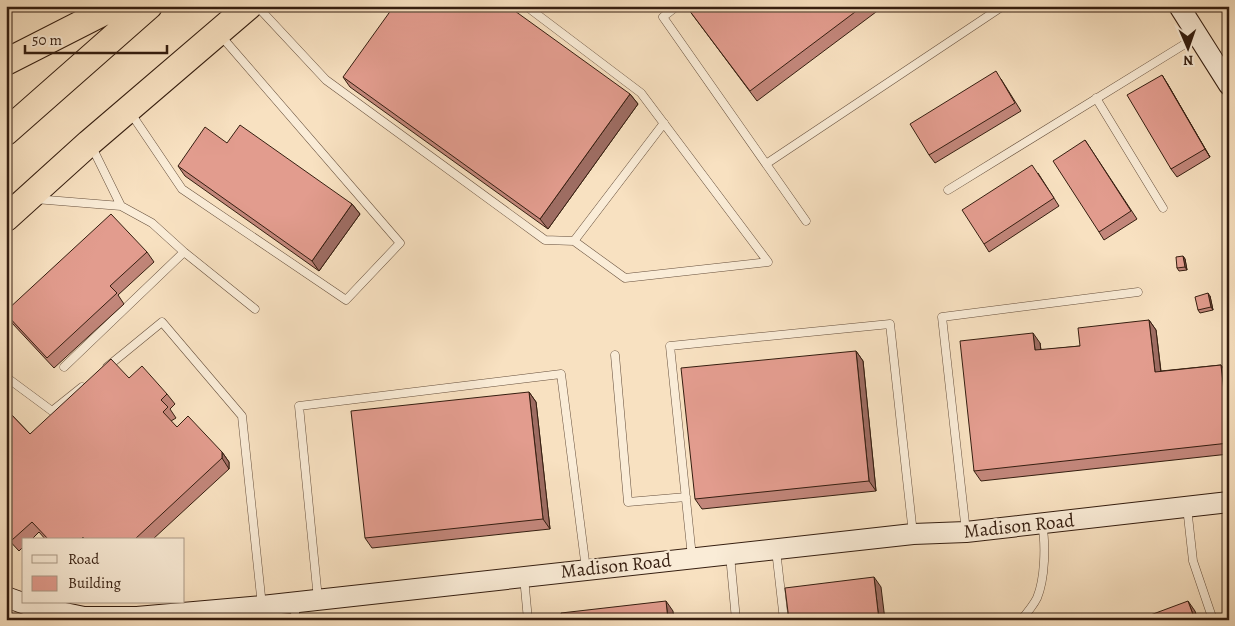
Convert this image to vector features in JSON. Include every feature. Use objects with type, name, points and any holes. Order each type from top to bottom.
[{"type":"highway","points":[[6,62],[116,6]]},
{"type":"highway","points":[[6,132],[149,6]]},
{"type":"highway","points":[[6,218],[30,199],[89,143],[249,6]]},
{"type":"street","points":[[1179,6],[1229,85]]},
{"type":"street","name":"Madison Road","points":[[28,604],[57,613],[110,618],[262,606],[295,610],[318,599],[775,548],[913,534],[966,532],[1229,502]]},
{"type":"street","name":"Madison Road","points":[[6,597],[22,602]]},
{"type":"lane","points":[[256,6],[326,80],[545,240],[574,241],[626,278],[768,262],[641,93],[526,6]]},
{"type":"lane","points":[[677,6],[663,16],[806,221]]},
{"type":"lane","points":[[766,164],[1002,6]]},
{"type":"lane","points":[[129,110],[182,189],[346,300],[400,243],[218,33]]},
{"type":"lane","points":[[948,190],[1198,36]]},
{"type":"lane","points":[[1096,98],[1163,208]]},
{"type":"lane","points":[[574,241],[664,123]]},
{"type":"lane","points":[[89,143],[121,206]]},
{"type":"lane","points":[[30,199],[121,206],[152,223],[184,252],[255,310]]},
{"type":"lane","points":[[64,367],[184,252]]},
{"type":"lane","points":[[966,532],[942,317],[1138,292]]},
{"type":"lane","points":[[103,370],[162,322],[242,416],[262,606]]},
{"type":"lane","points":[[692,557],[670,346],[890,324],[913,534]]},
{"type":"lane","points":[[615,355],[628,502],[686,496]]},
{"type":"lane","points":[[318,599],[299,406],[561,374],[586,569]]},
{"type":"lane","points":[[6,377],[52,411],[89,382]]},
{"type":"lane","points":[[1187,507],[1193,561],[1212,620]]},
{"type":"lane","points":[[1021,620],[1037,598],[1045,541],[1042,524]]},
{"type":"lane","points":[[775,548],[784,620]]},
{"type":"lane","points":[[729,553],[736,620]]},
{"type":"lane","points":[[524,576],[528,620]]},
{"type":"building","points":[[394,6],[508,6],[630,94],[540,219],[343,77]]},
{"type":"building","points":[[686,6],[863,6],[750,91]]},
{"type":"building","points":[[996,71],[1015,103],[929,155],[910,124]]},
{"type":"building","points":[[1162,75],[1205,149],[1171,169],[1127,95]]},
{"type":"building","points":[[240,125],[352,204],[312,261],[178,166],[205,127],[227,143]]},
{"type":"building","points":[[1085,140],[1131,211],[1099,232],[1053,161]]},
{"type":"building","points":[[1032,165],[1054,198],[984,244],[962,210]]},
{"type":"building","points":[[111,214],[147,252],[110,286],[117,293],[47,358],[6,314],[6,311]]},
{"type":"building","points":[[1183,256],[1185,267],[1177,268],[1176,257]]},
{"type":"building","points":[[1208,293],[1211,307],[1198,310],[1195,297]]},
{"type":"building","points":[[1149,320],[1155,372],[1221,365],[1229,443],[974,471],[960,341],[1033,333],[1035,350],[1080,346],[1078,328]]},
{"type":"building","points":[[856,351],[869,481],[695,499],[681,368]]},
{"type":"building","points":[[111,359],[129,378],[142,366],[167,394],[161,400],[168,407],[163,412],[177,427],[188,416],[222,452],[222,458],[136,538],[47,538],[32,522],[12,540],[6,535],[6,409],[30,434]]},
{"type":"building","points":[[529,392],[543,519],[365,538],[351,411]]},
{"type":"building","points":[[874,577],[879,620],[789,620],[785,588]]},
{"type":"building","points":[[666,601],[668,620],[562,620],[561,613]]},
{"type":"building","points":[[1188,601],[1195,620],[1137,620]]}]
